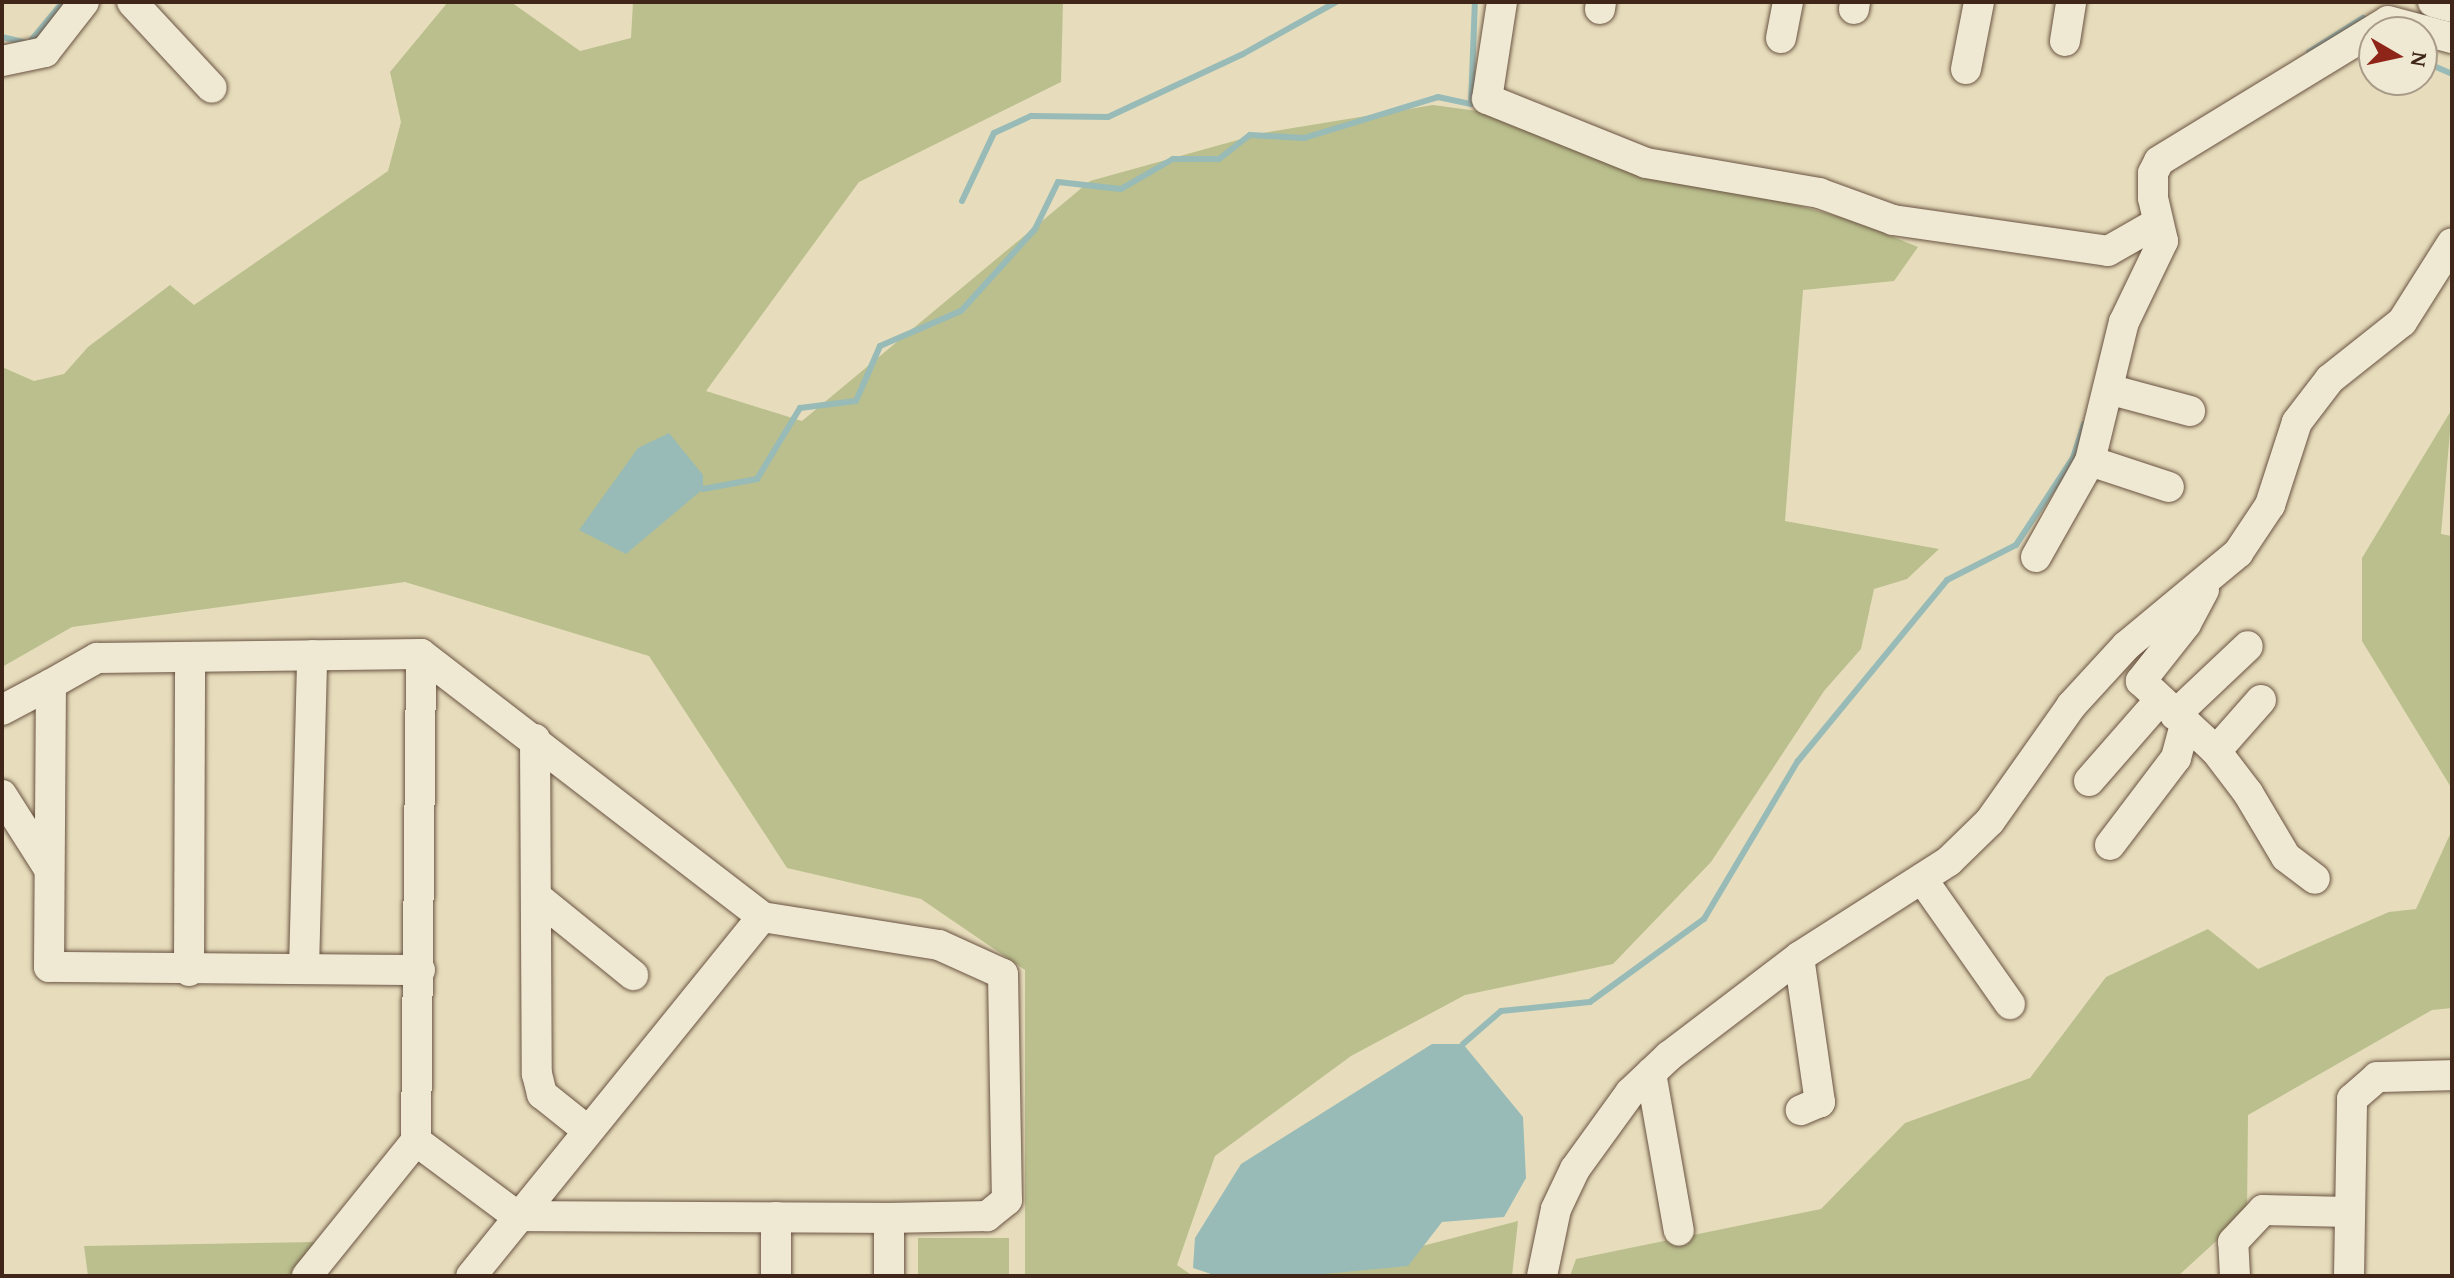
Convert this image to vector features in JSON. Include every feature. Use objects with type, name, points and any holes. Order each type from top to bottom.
[{"type":"street","points":[[2,61],[45,52],[84,2]]},
{"type":"street","points":[[132,2],[212,88]]},
{"type":"street","points":[[1502,2],[1487,99],[1646,163],[1819,193],[1893,220],[2108,251],[2157,223]]},
{"type":"street","points":[[1781,38],[1788,2]]},
{"type":"street","points":[[1966,69],[1979,2]]},
{"type":"street","points":[[2065,41],[2071,2]]},
{"type":"street","points":[[2433,2],[2452,7]]},
{"type":"street","points":[[2036,557],[2090,461],[2124,322],[2163,241],[2157,223],[2153,173],[2173,153],[2388,21],[2452,38]]},
{"type":"street","points":[[1542,1276],[1556,1209],[1575,1169],[1610,1117],[1651,1073],[1799,957],[1949,861],[1990,821],[2071,706],[2126,646],[2238,553],[2270,505],[2297,422],[2330,379],[2402,322],[2452,243]]},
{"type":"street","points":[[2108,389],[2190,411]]},
{"type":"street","points":[[2090,461],[2169,487]]},
{"type":"street","points":[[2211,576],[2186,624],[2141,681],[2216,751],[2286,857],[2315,879]]},
{"type":"street","points":[[2089,781],[2173,713],[2248,646]]},
{"type":"street","points":[[307,1276],[416,1141],[421,654]]},
{"type":"street","points":[[2,710],[97,658],[421,654],[762,917],[939,945],[1003,974],[1007,1200],[987,1216],[517,1216],[416,1141]]},
{"type":"street","points":[[304,969],[312,655]]},
{"type":"street","points":[[189,971],[190,659]]},
{"type":"street","points":[[51,684],[49,967],[189,971],[420,970]]},
{"type":"street","points":[[2216,751],[2261,700]]},
{"type":"street","points":[[2110,845],[2176,758],[2173,713]]},
{"type":"street","points":[[535,739],[537,1074],[542,1094],[587,1130]]},
{"type":"street","points":[[2,795],[49,869]]},
{"type":"street","points":[[1922,879],[2010,1004]]},
{"type":"street","points":[[537,897],[633,975]]},
{"type":"street","points":[[471,1276],[762,917]]},
{"type":"street","points":[[1799,957],[1820,1102],[1801,1110]]},
{"type":"street","points":[[1651,1073],[1679,1231]]},
{"type":"street","points":[[2349,1276],[2352,1099],[2377,1077],[2452,1075]]},
{"type":"street","points":[[2235,1276],[2233,1242],[2263,1210],[2349,1212]]},
{"type":"street","points":[[776,1217],[776,1276]]},
{"type":"street","points":[[889,1218],[889,1276]]},
{"type":"green space","points":[[448,2],[511,2],[580,51],[631,38],[633,2],[1063,2],[1061,82],[859,182],[706,391],[802,421],[1090,181],[1263,133],[1433,105],[1507,115],[1623,159],[1852,220],[1918,247],[1894,281],[1803,290],[1785,521],[1939,549],[1907,579],[1874,589],[1861,649],[1824,691],[1711,862],[1613,964],[1465,995],[1351,1056],[1215,1156],[1177,1265],[1193,1276],[1025,1276],[1025,970],[921,899],[787,868],[649,656],[405,582],[72,627],[2,667],[2,367],[34,381],[64,374],[88,347],[170,285],[194,305],[388,171],[401,122],[390,72]]},
{"type":"green space","points":[[2452,409],[2441,534],[2452,536],[2452,789],[2362,641],[2362,558]]},
{"type":"green space","points":[[2452,830],[2452,1008],[2432,1010],[2248,1115],[2247,1213],[2178,1276],[1570,1276],[1576,1259],[1821,1209],[1905,1123],[2030,1078],[2106,977],[2208,929],[2258,969],[2389,912],[2416,909]]},
{"type":"green space","points":[[1518,1221],[1512,1276],[1301,1276],[1430,1244]]},
{"type":"green space","points":[[918,1238],[1009,1238],[1009,1276],[918,1276]]},
{"type":"green space","points":[[317,1242],[289,1276],[88,1276],[84,1246]]},
{"type":"water","points":[[669,433],[703,475],[703,489],[626,554],[579,530],[638,448]]},
{"type":"water","points":[[1432,1044],[1463,1044],[1523,1117],[1526,1178],[1504,1217],[1442,1222],[1408,1266],[1303,1276],[1217,1276],[1193,1268],[1195,1238],[1241,1164]]},
{"type":"waterway","points":[[2,37],[29,43],[63,2]]},
{"type":"waterway","points":[[962,201],[994,133],[1031,116],[1108,117],[1243,54],[1336,2]]},
{"type":"waterway","points":[[703,489],[757,479],[800,408],[856,401],[880,346],[961,311],[1035,229],[1058,182],[1121,189],[1173,159],[1219,159],[1250,135],[1304,138],[1438,97],[1471,104],[1475,2]]},
{"type":"waterway","points":[[2309,52],[2358,21]]},
{"type":"waterway","points":[[2438,68],[2452,74]]},
{"type":"waterway","points":[[1463,1044],[1501,1011],[1590,1002],[1704,919],[1798,761],[1947,580],[2016,545],[2073,458],[2084,424]]}]
